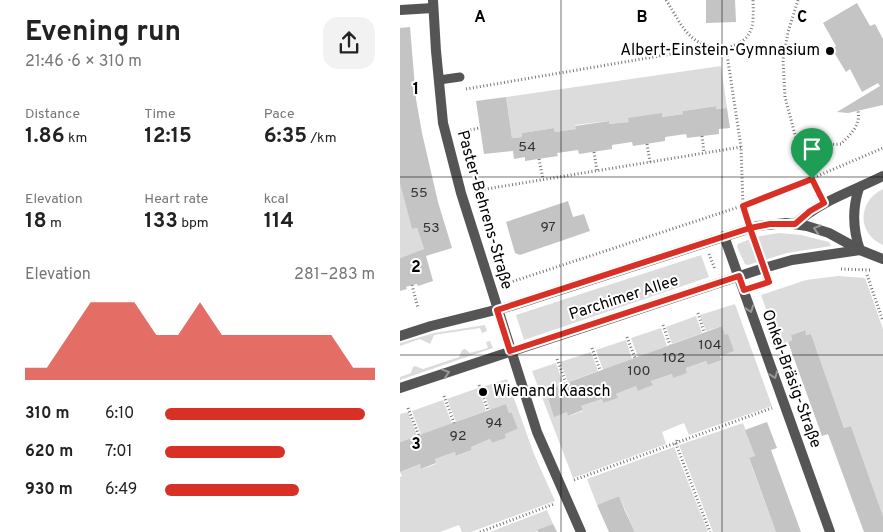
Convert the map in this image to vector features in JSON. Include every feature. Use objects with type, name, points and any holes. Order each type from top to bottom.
[{"type":"street","points":[[400,10],[433,4]]},
{"type":"street","name":"Paster-Behrens-Straße","points":[[433,4],[443,122],[459,184],[497,310],[537,432],[581,532]]},
{"type":"street","points":[[795,224],[810,211],[824,203],[883,176]]},
{"type":"street","points":[[859,188],[854,219],[860,250],[883,259]]},
{"type":"street","name":"Parchimer Allee","points":[[400,336],[431,326],[497,310],[724,236],[770,224],[795,224],[829,233],[860,250]]},
{"type":"street","name":"Onkel-Bräsig-Straße","points":[[724,236],[830,532]]},
{"type":"street","name":"Parchimer Allee","points":[[400,388],[764,268],[792,260],[860,250]]},
{"type":"lane","points":[[439,80],[460,77]]},
{"type":"path","points":[[666,0],[691,37],[700,44],[726,48],[739,44],[752,29],[754,19],[753,0]]},
{"type":"path","points":[[798,0],[793,10],[788,32],[783,74],[785,97],[798,146],[824,203]]},
{"type":"path","points":[[462,90],[712,47]]},
{"type":"path","points":[[726,48],[741,147],[743,206],[764,268]]},
{"type":"path","points":[[798,146],[841,144],[858,122],[858,112]]},
{"type":"path","points":[[460,132],[480,128]]},
{"type":"path","points":[[702,136],[704,153]]},
{"type":"path","points":[[647,144],[650,162]]},
{"type":"path","points":[[474,191],[741,147]]},
{"type":"path","points":[[499,282],[505,284],[743,206],[883,148]]},
{"type":"path","points":[[594,152],[596,171]]},
{"type":"path","points":[[539,159],[542,180]]},
{"type":"path","points":[[709,252],[717,275]]},
{"type":"path","points":[[834,269],[876,272]]},
{"type":"path","points":[[868,275],[883,321]]},
{"type":"path","points":[[412,285],[418,308]]},
{"type":"path","points":[[698,313],[704,332]]},
{"type":"path","points":[[663,325],[670,345]]},
{"type":"path","points":[[627,336],[635,358]]},
{"type":"path","points":[[592,348],[600,370]]},
{"type":"path","points":[[557,359],[566,383]]},
{"type":"path","points":[[479,385],[488,410]]},
{"type":"path","points":[[444,396],[454,423]]},
{"type":"path","points":[[480,532],[558,502],[561,487],[573,480],[784,404]]},
{"type":"path","points":[[408,408],[419,436]]},
{"type":"path","points":[[677,442],[710,532]]},
{"type":"shaded area","points":[[721,66],[727,108],[716,109],[715,106],[683,111],[683,114],[662,117],[662,114],[629,122],[609,124],[608,121],[575,125],[576,129],[555,132],[554,128],[522,133],[522,137],[512,138],[506,97]]},
{"type":"shaded area","points":[[400,184],[412,229],[417,228],[424,249],[400,258]]},
{"type":"shaded area","points":[[883,189],[883,245],[874,240],[868,233],[864,217],[869,201]]},
{"type":"shaded area","points":[[779,233],[801,235],[829,242],[831,246],[787,253],[748,265],[745,264],[737,247],[738,244],[755,237]]},
{"type":"shaded area","points":[[701,255],[709,277],[524,340],[516,315]]},
{"type":"shaded area","points":[[838,276],[865,278],[883,329],[883,516],[851,426],[844,428],[811,334],[806,335],[804,330],[791,335],[792,340],[779,345],[761,295],[806,280]]},
{"type":"shaded area","points":[[735,304],[772,406],[689,435],[684,423],[662,432],[666,444],[573,478],[532,371],[556,363],[563,384],[547,390],[550,399],[548,400],[554,416],[567,412],[569,416],[583,411],[581,406],[602,399],[603,403],[617,398],[616,394],[636,386],[653,385],[651,381],[672,374],[673,377],[687,373],[686,368],[706,361],[708,365],[722,360],[721,351],[724,332],[722,326],[706,331],[700,315]]},
{"type":"shaded area","points":[[696,316],[702,333],[672,344],[666,327]]},
{"type":"shaded area","points":[[485,325],[487,331],[482,333],[480,328],[434,335],[430,344],[420,339],[400,346],[400,343],[434,333]]},
{"type":"shaded area","points":[[661,328],[667,346],[638,357],[631,338]]},
{"type":"shaded area","points":[[626,340],[632,359],[603,370],[596,350]]},
{"type":"shaded area","points":[[490,341],[493,348],[400,380],[400,377],[411,373],[415,366],[423,369],[459,357],[462,350],[465,349],[470,353],[488,348],[486,342]]},
{"type":"shaded area","points":[[591,352],[598,371],[568,382],[560,362]]},
{"type":"shaded area","points":[[507,379],[534,454],[555,501],[471,532],[462,532],[459,525],[440,532],[400,532],[400,477],[402,476],[400,472],[420,464],[422,469],[436,464],[435,459],[455,452],[457,456],[472,450],[471,447],[490,439],[492,443],[506,438],[505,434],[518,429],[512,413],[509,413],[506,404],[490,410],[482,387]]},
{"type":"shaded area","points":[[478,388],[486,411],[456,422],[447,399]]},
{"type":"shaded area","points":[[443,400],[452,424],[421,435],[412,411]]},
{"type":"shaded area","points":[[408,412],[417,436],[400,442],[400,414]]},
{"type":"shaded area","points":[[743,423],[755,456],[749,459],[776,532],[713,532],[679,445]]},
{"type":"shaded area","points":[[674,447],[708,532],[635,532],[619,496],[597,505],[587,479]]},
{"type":"shaded area","points":[[547,510],[553,524],[535,532],[490,532]]},
{"type":"building","points":[[706,0],[735,0],[736,22],[706,23]]},
{"type":"building","points":[[857,3],[870,26],[875,24],[883,39],[883,105],[848,113],[837,112],[880,86],[878,83],[862,92],[850,69],[846,72],[832,49],[836,46],[823,23]]},
{"type":"building","points":[[410,27],[416,99],[422,133],[438,202],[452,248],[426,256],[433,281],[418,286],[417,284],[412,285],[400,291],[400,258],[424,249],[417,228],[412,229],[400,184],[400,28]]},
{"type":"building","points":[[506,97],[512,138],[522,137],[522,133],[554,128],[555,132],[576,129],[575,126],[609,121],[609,124],[629,122],[628,118],[662,113],[662,117],[683,114],[683,111],[716,106],[716,109],[727,108],[730,128],[719,129],[719,134],[687,138],[686,134],[665,137],[665,141],[633,146],[632,142],[612,145],[612,149],[579,154],[578,150],[557,153],[558,156],[525,161],[525,157],[514,159],[513,151],[484,154],[476,101]]},
{"type":"building","points":[[568,201],[573,217],[584,214],[590,231],[520,255],[515,253],[506,222]]},
{"type":"building","points":[[722,326],[725,335],[728,334],[734,351],[720,356],[722,360],[708,365],[706,361],[686,368],[687,373],[673,378],[672,374],[651,381],[653,385],[638,391],[636,386],[616,394],[618,398],[603,403],[602,399],[581,406],[583,410],[568,416],[567,412],[554,417],[547,390]]},
{"type":"building","points":[[805,330],[806,335],[811,334],[844,428],[851,426],[883,516],[883,532],[864,532],[828,434],[822,436],[788,342],[792,340],[791,335]]},
{"type":"building","points":[[506,404],[509,413],[512,413],[518,429],[505,434],[506,438],[492,443],[490,439],[471,447],[472,450],[456,456],[455,452],[435,459],[436,463],[421,469],[420,464],[400,472],[400,442]]},
{"type":"building","points":[[767,422],[777,448],[771,450],[801,532],[776,532],[749,458],[755,456],[745,430]]},
{"type":"building","points":[[619,496],[635,532],[609,532],[597,505]]},
{"type":"building","points":[[553,524],[557,532],[538,532],[537,530]]},
{"type":"place","name":"Albert-Einstein-Gymnasium","points":[[830,51]]},
{"type":"place","name":"Wienand Kaasch","points":[[483,392]]},
{"type":"route","points":[[812,179],[743,206],[750,228],[497,310],[510,351],[739,276],[744,290],[769,282],[750,228],[770,224],[795,224],[810,211],[824,203],[812,179]]}]
